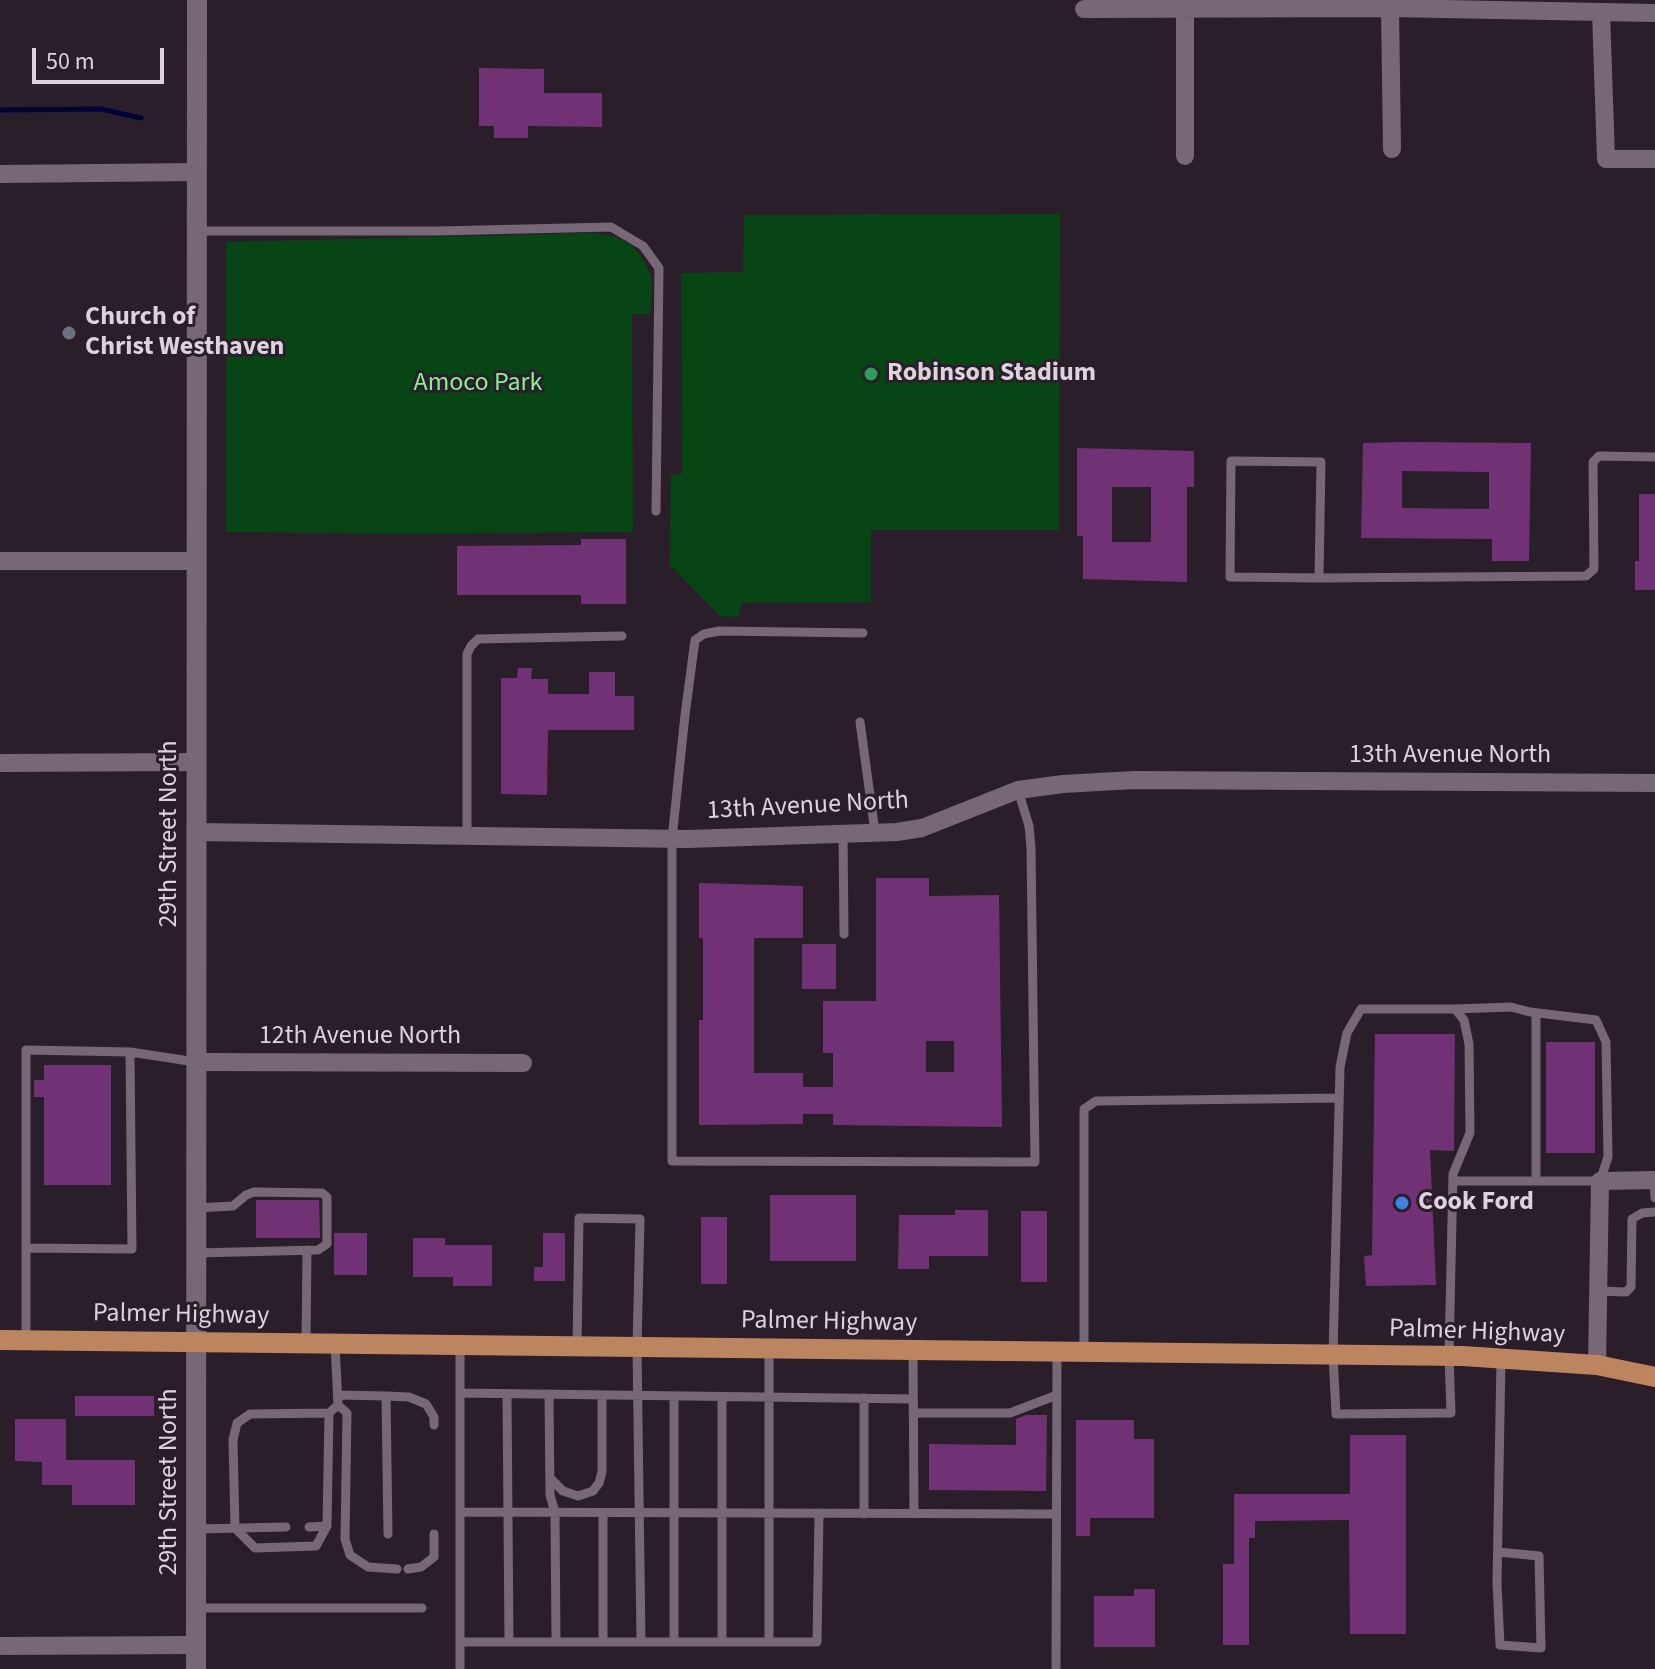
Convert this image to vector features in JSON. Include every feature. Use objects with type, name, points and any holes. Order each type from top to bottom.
[{"type":"main road","name":"Palmer Highway","points":[[0,1340],[1449,1356],[1597,1365],[1655,1377]]},
{"type":"street","name":"29th Street North","points":[[196,1669],[197,0]]},
{"type":"street","points":[[1390,8],[1392,149]]},
{"type":"street","points":[[1084,9],[1390,8],[1655,13]]},
{"type":"street","points":[[1185,10],[1185,156]]},
{"type":"street","points":[[1601,12],[1606,159],[1655,159]]},
{"type":"street","points":[[0,174],[197,172]]},
{"type":"street","points":[[0,561],[197,561]]},
{"type":"street","points":[[0,763],[197,762]]},
{"type":"street","name":"13th Avenue North","points":[[197,832],[672,839],[843,834],[922,828],[1018,790],[1063,784],[1134,780],[1655,783]]},
{"type":"street","name":"12th Avenue North","points":[[196,1062],[523,1063]]},
{"type":"street","points":[[1597,1365],[1600,1181],[1655,1180]]},
{"type":"street","points":[[0,1646],[196,1645]]},
{"type":"lane","points":[[197,231],[611,227],[643,246],[659,268],[656,511]]},
{"type":"lane","points":[[1319,578],[1321,462],[1231,461],[1230,577],[1319,578],[1586,576],[1594,569],[1593,462],[1599,456],[1655,457]]},
{"type":"lane","points":[[863,633],[719,631],[704,634],[695,640],[672,839],[672,1161],[1035,1162],[1031,848],[1029,826],[1018,790]]},
{"type":"lane","points":[[467,836],[467,654],[471,646],[478,639],[622,636]]},
{"type":"lane","points":[[860,722],[875,832]]},
{"type":"lane","points":[[843,834],[844,934]]},
{"type":"lane","points":[[1453,1181],[1600,1181],[1608,1157],[1606,1042],[1596,1020],[1511,1007],[1361,1009],[1347,1033],[1340,1067],[1333,1355],[1336,1414],[1451,1413],[1449,1356],[1453,1174],[1470,1133],[1469,1044],[1464,1020],[1455,1009]]},
{"type":"lane","points":[[1536,1013],[1536,1181]]},
{"type":"lane","points":[[26,1340],[26,1050],[130,1052],[196,1062]]},
{"type":"lane","points":[[27,1248],[132,1249],[130,1052]]},
{"type":"lane","points":[[1084,1352],[1084,1109],[1096,1101],[1339,1098]]},
{"type":"lane","points":[[1655,1180],[1655,1198]]},
{"type":"lane","points":[[196,1208],[233,1206],[254,1192],[322,1193],[327,1197],[327,1244],[318,1250],[196,1253]]},
{"type":"lane","points":[[1598,1291],[1626,1292],[1631,1287],[1632,1219],[1642,1213],[1655,1212]]},
{"type":"lane","points":[[577,1346],[579,1218],[640,1219],[637,1347],[641,1642]]},
{"type":"lane","points":[[306,1343],[307,1250]]},
{"type":"lane","points":[[334,1343],[338,1400],[347,1413],[345,1539],[350,1555],[368,1567],[397,1569]]},
{"type":"lane","points":[[460,1345],[460,1669]]},
{"type":"lane","points":[[769,1348],[769,1642]]},
{"type":"lane","points":[[913,1350],[914,1514]]},
{"type":"lane","points":[[1056,1669],[1057,1351]]},
{"type":"lane","points":[[1498,1552],[1539,1556],[1541,1648],[1500,1645],[1498,1552],[1501,1359]]},
{"type":"lane","points":[[460,1393],[913,1399]]},
{"type":"lane","points":[[507,1394],[509,1642]]},
{"type":"lane","points":[[549,1394],[550,1495],[555,1512],[556,1642]]},
{"type":"lane","points":[[550,1478],[563,1491],[578,1496],[593,1491],[599,1483],[602,1472],[602,1395]]},
{"type":"lane","points":[[913,1413],[1010,1413],[1057,1395]]},
{"type":"lane","points":[[386,1396],[388,1534]]},
{"type":"lane","points":[[674,1396],[674,1642]]},
{"type":"lane","points":[[338,1400],[409,1397],[426,1404],[434,1417],[434,1425]]},
{"type":"lane","points":[[722,1397],[722,1642]]},
{"type":"lane","points":[[864,1398],[864,1514]]},
{"type":"lane","points":[[329,1413],[250,1414],[237,1423],[233,1440],[235,1528],[255,1548],[316,1546],[327,1526],[329,1413],[338,1400]]},
{"type":"lane","points":[[460,1512],[1056,1514]]},
{"type":"lane","points":[[603,1513],[603,1642]]},
{"type":"lane","points":[[460,1642],[817,1642],[819,1513]]},
{"type":"lane","points":[[309,1527],[327,1526]]},
{"type":"lane","points":[[196,1529],[286,1527]]},
{"type":"lane","points":[[408,1569],[421,1567],[434,1557],[434,1534]]},
{"type":"lane","points":[[196,1608],[422,1608]]},
{"type":"green space","name":"Robinson Stadium","points":[[1060,214],[1059,530],[871,530],[871,602],[742,603],[738,617],[720,616],[670,565],[671,475],[682,474],[681,273],[743,272],[744,215]]},
{"type":"green space","name":"Amoco Park","points":[[594,233],[613,236],[632,245],[652,278],[651,314],[632,314],[633,532],[226,532],[226,242]]},
{"type":"building","points":[[479,68],[544,69],[544,93],[602,93],[602,127],[528,126],[528,138],[494,138],[494,126],[479,126]]},
{"type":"building","points":[[1363,443],[1531,443],[1529,561],[1492,561],[1492,539],[1361,538]],"holes":[[[1402,471],[1489,472],[1489,509],[1402,508]]]},
{"type":"building","points":[[1077,448],[1194,451],[1194,487],[1187,487],[1187,582],[1083,579],[1083,536],[1077,536]],"holes":[[[1112,487],[1151,487],[1151,542],[1112,542]]]},
{"type":"building","points":[[1639,494],[1655,494],[1655,590],[1635,590],[1635,561],[1639,561]]},
{"type":"building","points":[[581,539],[626,539],[626,604],[581,604],[581,595],[457,595],[457,546],[581,545]]},
{"type":"building","points":[[518,668],[532,668],[531,679],[548,679],[548,694],[589,694],[589,672],[615,672],[615,696],[634,696],[634,730],[548,730],[547,795],[501,794],[501,678],[517,678]]},
{"type":"building","points":[[876,878],[929,878],[929,896],[999,895],[1002,1127],[833,1125],[833,1114],[803,1114],[803,1124],[699,1125],[703,938],[699,938],[699,883],[803,886],[803,938],[754,938],[754,1073],[803,1073],[803,1087],[833,1087],[833,1053],[823,1053],[823,1001],[876,1001]],"holes":[[[926,1041],[954,1041],[954,1072],[926,1072]]]},
{"type":"building","points":[[802,944],[836,944],[836,989],[802,989]]},
{"type":"building","name":"Cook Ford","points":[[1375,1034],[1455,1034],[1454,1151],[1430,1150],[1436,1285],[1366,1286],[1364,1256],[1372,1255]]},
{"type":"building","points":[[1546,1042],[1595,1042],[1595,1153],[1546,1153]]},
{"type":"building","points":[[44,1065],[111,1065],[111,1185],[44,1185],[44,1097],[34,1097],[34,1080],[44,1080]]},
{"type":"building","points":[[770,1195],[856,1195],[856,1261],[770,1261]]},
{"type":"building","points":[[256,1200],[319,1200],[320,1238],[256,1238]]},
{"type":"building","points":[[955,1210],[988,1210],[988,1256],[929,1256],[929,1269],[898,1269],[899,1215],[955,1215]]},
{"type":"building","points":[[1021,1211],[1047,1211],[1047,1282],[1021,1282]]},
{"type":"building","points":[[701,1217],[727,1217],[727,1284],[701,1284]]},
{"type":"building","points":[[334,1233],[367,1233],[367,1275],[334,1275]]},
{"type":"building","points":[[543,1233],[565,1233],[565,1281],[534,1281],[534,1267],[543,1267]]},
{"type":"building","points":[[413,1238],[445,1238],[445,1245],[492,1245],[492,1286],[453,1286],[453,1277],[413,1277]]},
{"type":"building","points":[[75,1396],[154,1396],[154,1416],[75,1416]]},
{"type":"building","points":[[1026,1415],[1047,1415],[1046,1491],[929,1490],[929,1444],[1016,1445],[1016,1419]]},
{"type":"building","points":[[15,1419],[66,1419],[66,1460],[135,1460],[135,1505],[72,1505],[72,1485],[42,1485],[42,1462],[15,1461]]},
{"type":"building","points":[[1076,1420],[1134,1420],[1134,1439],[1154,1439],[1154,1518],[1090,1518],[1090,1536],[1076,1536]]},
{"type":"building","points":[[1350,1435],[1406,1435],[1406,1634],[1350,1634],[1349,1520],[1255,1521],[1255,1538],[1249,1538],[1249,1645],[1223,1645],[1223,1564],[1234,1564],[1234,1494],[1350,1494]]},
{"type":"building","points":[[1134,1589],[1155,1589],[1155,1647],[1094,1647],[1094,1596],[1134,1596]]},
{"type":"waterway","points":[[0,110],[101,109],[141,118]]},
{"type":"place","name":"Church of Christ Westhaven","points":[[69,333]]},
{"type":"place","name":"Robinson Stadium","points":[[871,374]]},
{"type":"place","name":"Cook Ford","points":[[1402,1203]]}]
